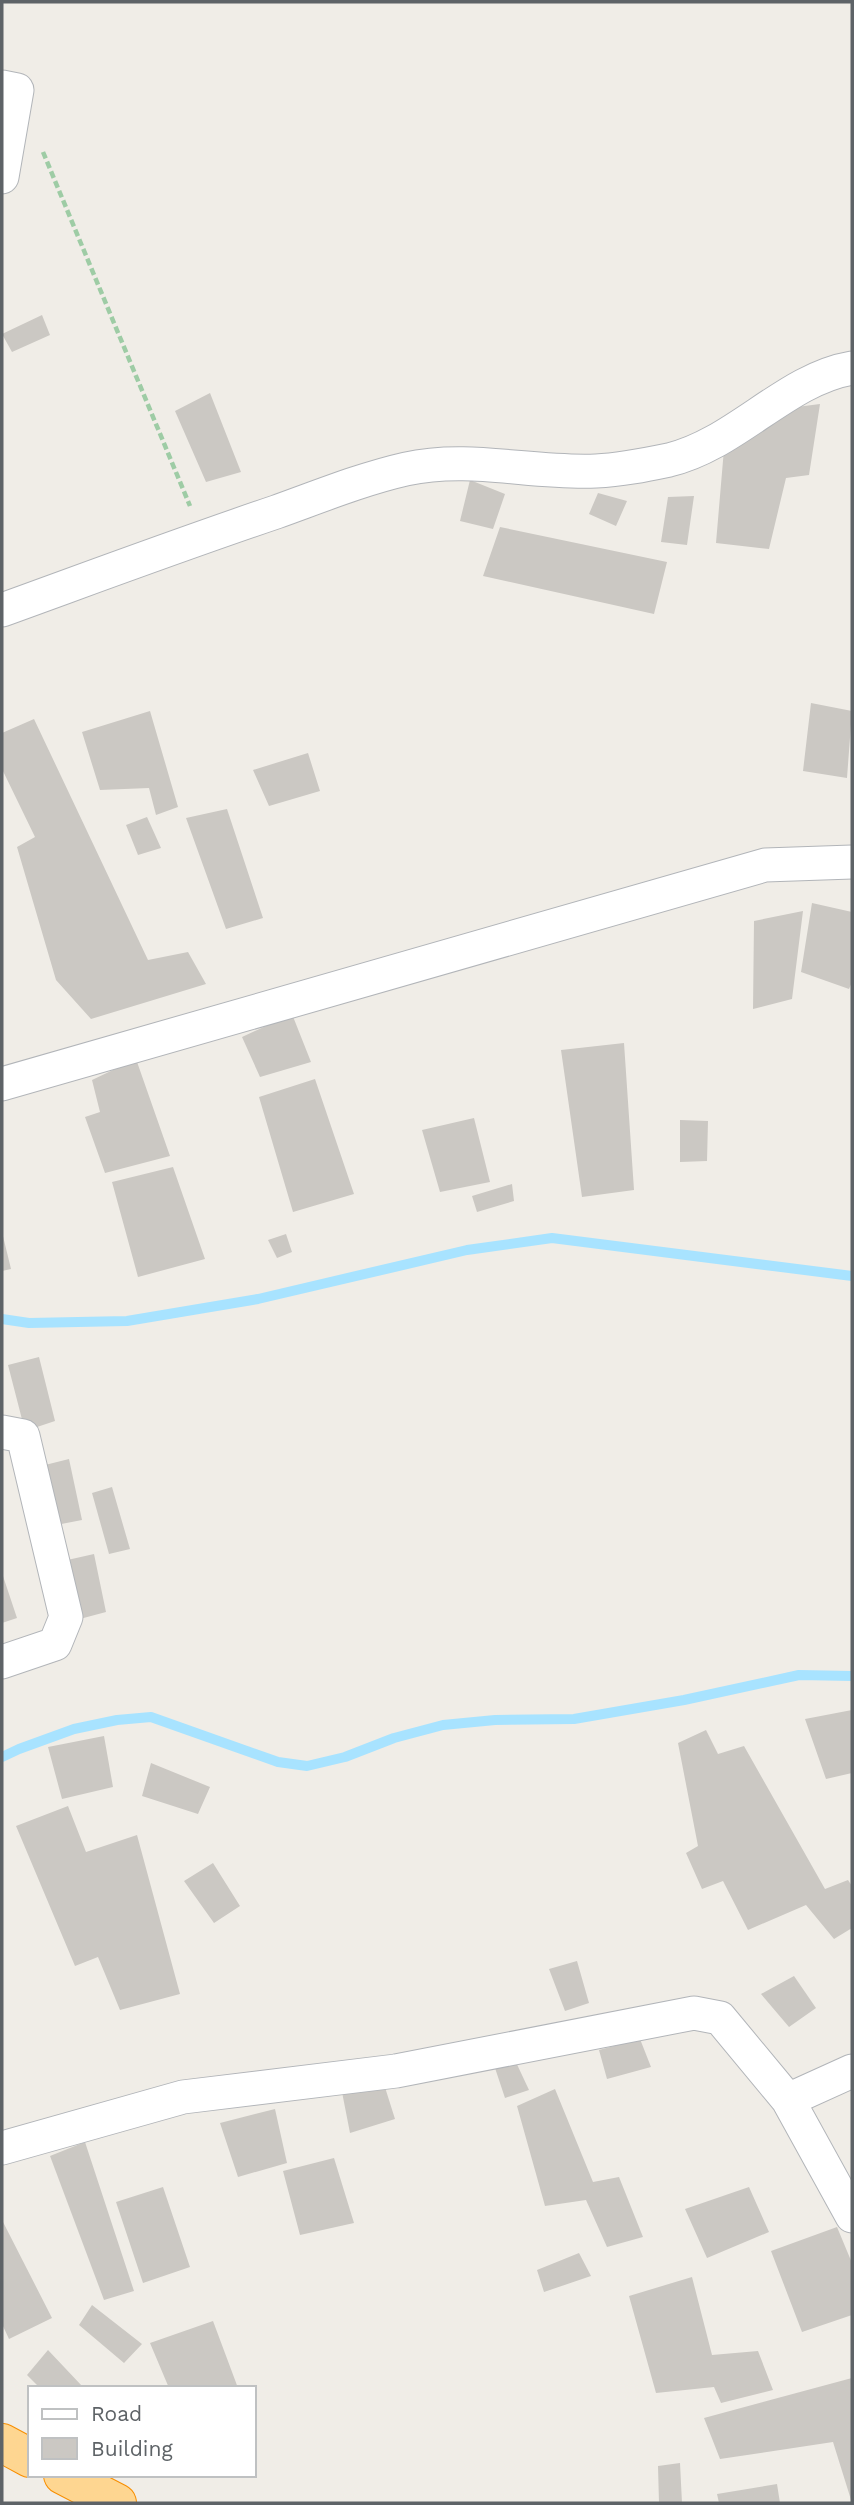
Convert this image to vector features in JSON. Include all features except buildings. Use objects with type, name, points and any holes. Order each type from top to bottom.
[{"type":"highway","points":[[2,2443],[28,2457]]},
{"type":"highway","points":[[67,2477],[117,2503]]},
{"type":"street","points":[[2,87],[18,90],[2,177]]},
{"type":"street","points":[[2,610],[202,537],[407,469],[452,463],[594,471],[633,468],[673,459],[711,445],[807,384],[852,368]]},
{"type":"street","points":[[2,1084],[765,865],[852,862]]},
{"type":"street","points":[[2,1432],[23,1436],[66,1617],[55,1644],[2,1661]]},
{"type":"street","points":[[2,2148],[183,2097],[396,2071],[694,2013],[720,2018],[788,2100],[852,2216]]},
{"type":"street","points":[[788,2100],[852,2071]]},
{"type":"path","points":[[38,141],[202,537]]},
{"type":"waterway","points":[[2,1319],[29,1323],[127,1321],[258,1299],[467,1250],[552,1238],[852,1276]]},
{"type":"waterway","points":[[2,1757],[74,1729],[117,1720],[151,1717],[278,1762],[307,1766],[345,1757],[394,1738],[443,1725],[495,1720],[574,1719],[684,1700],[799,1675],[852,1676]]}]
